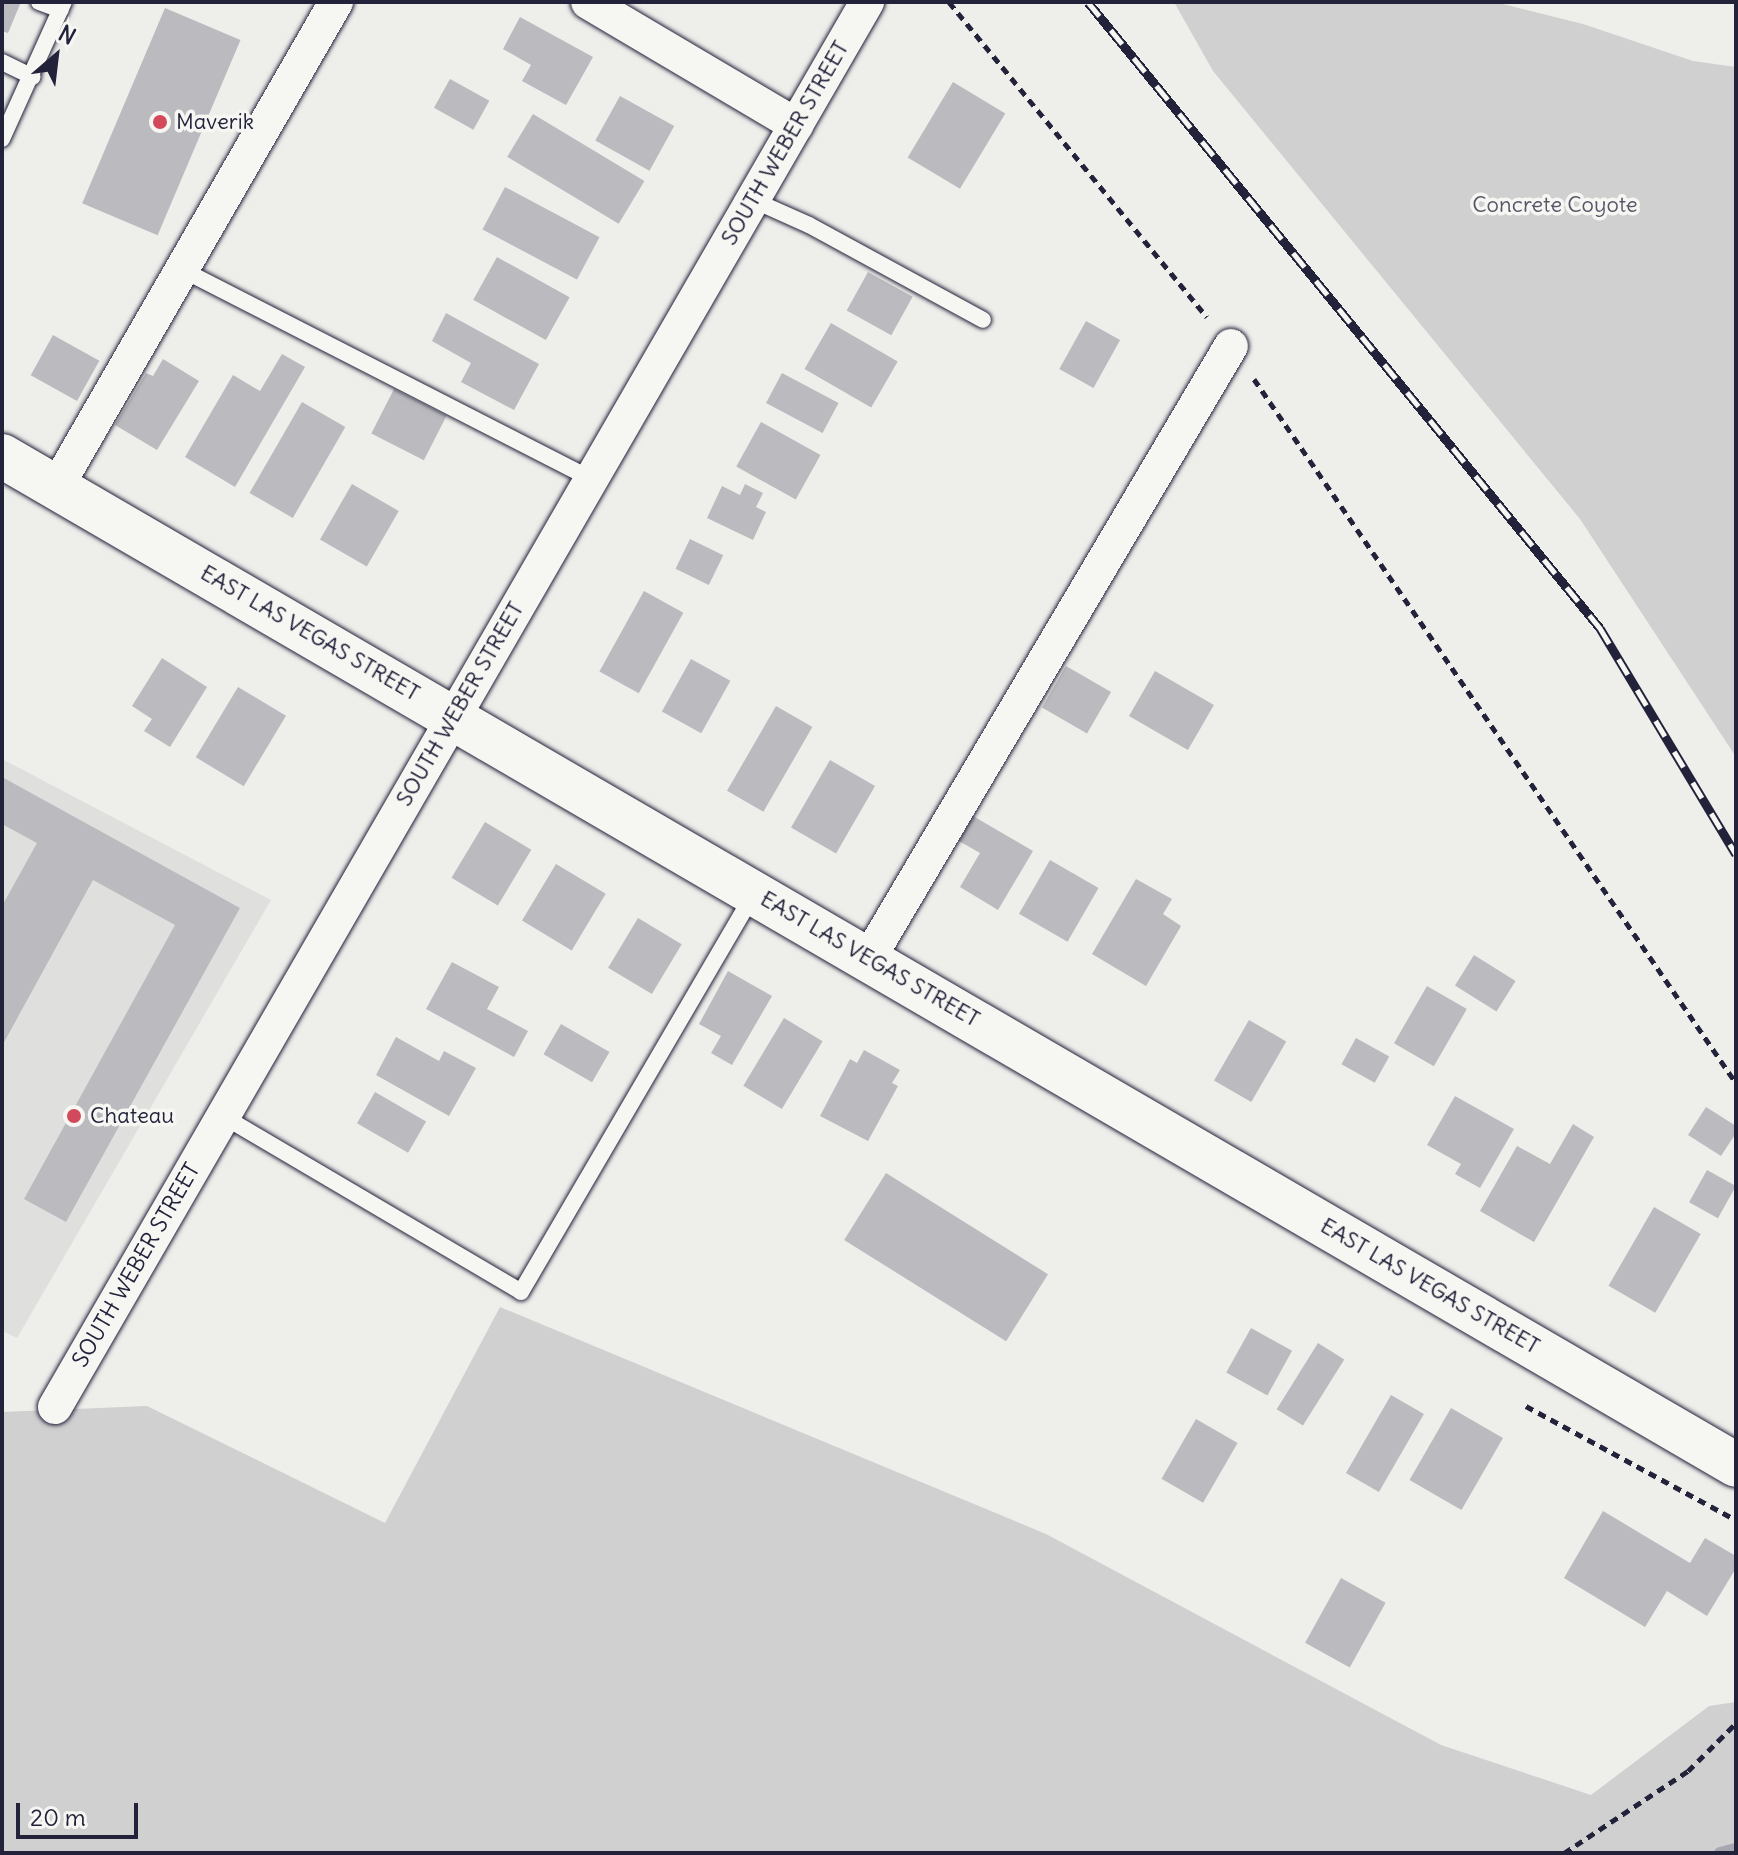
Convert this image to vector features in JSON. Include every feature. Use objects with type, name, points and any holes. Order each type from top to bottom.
[{"type":"street","points":[[56,488],[336,2]]},
{"type":"street","points":[[588,2],[796,125]]},
{"type":"street","name":"SOUTH WEBER STREET","points":[[55,1407],[867,2]]},
{"type":"street","points":[[869,958],[1231,346]]},
{"type":"street","name":"EAST LAS VEGAS STREET","points":[[2,456],[455,716],[1736,1465]]},
{"type":"lane","points":[[2,139],[33,77],[62,6],[39,2]]},
{"type":"lane","points":[[2,62],[33,77]]},
{"type":"lane","points":[[753,200],[809,225],[983,320]]},
{"type":"lane","points":[[183,270],[590,478]]},
{"type":"lane","points":[[221,1115],[521,1292],[754,891]]},
{"type":"path","points":[[949,2],[1231,346],[1736,1083]]},
{"type":"path","points":[[1526,1406],[1736,1520]]},
{"type":"path","points":[[1564,1853],[1688,1771],[1736,1723]]},
{"type":"shaded area","name":"Chateau","points":[[2,759],[271,900],[17,1338],[2,1331]]},
{"type":"green space","name":"Concrete Coyote","points":[[1174,2],[1495,2],[1583,24],[1693,61],[1736,67],[1736,757],[1580,519],[1213,71]]},
{"type":"green space","points":[[500,1307],[1046,1534],[1441,1745],[1591,1795],[1709,1706],[1736,1702],[1736,1853],[2,1853],[2,1412],[147,1406],[385,1523]]},
{"type":"building","points":[[2,2],[21,2],[8,33],[2,31]]},
{"type":"building","name":"Maverik","points":[[165,8],[240,40],[158,235],[82,203]]},
{"type":"building","points":[[520,17],[593,57],[566,105],[522,81],[531,65],[503,49]]},
{"type":"building","points":[[450,79],[489,101],[473,130],[434,108]]},
{"type":"building","points":[[953,82],[1005,113],[960,189],[908,157]]},
{"type":"building","points":[[620,96],[674,126],[650,171],[595,141]]},
{"type":"building","points":[[533,114],[644,181],[619,224],[507,157]]},
{"type":"building","points":[[505,187],[599,237],[577,280],[482,229]]},
{"type":"building","points":[[497,257],[570,297],[546,340],[473,300]]},
{"type":"building","points":[[868,272],[913,297],[891,335],[847,310]]},
{"type":"building","points":[[446,313],[539,364],[514,410],[461,382],[471,363],[432,341]]},
{"type":"building","points":[[1086,321],[1120,340],[1093,388],[1059,369]]},
{"type":"building","points":[[831,323],[898,361],[871,407],[804,369]]},
{"type":"building","points":[[53,335],[99,361],[77,401],[31,375]]},
{"type":"building","points":[[282,354],[305,367],[235,487],[185,457],[233,375],[260,391]]},
{"type":"building","points":[[163,359],[199,381],[157,450],[115,425],[146,373],[153,376]]},
{"type":"building","points":[[782,373],[839,403],[823,433],[766,403]]},
{"type":"building","points":[[394,389],[447,416],[424,460],[371,434]]},
{"type":"building","points":[[302,402],[345,427],[293,518],[250,493]]},
{"type":"building","points":[[761,422],[820,455],[796,500],[736,467]]},
{"type":"building","points":[[352,484],[399,511],[367,566],[320,539]]},
{"type":"building","points":[[745,484],[763,493],[756,507],[766,512],[753,540],[707,518],[722,486],[740,495]]},
{"type":"building","points":[[690,539],[723,555],[709,585],[676,569]]},
{"type":"building","points":[[644,591],[683,613],[639,693],[599,671]]},
{"type":"building","points":[[162,658],[207,687],[170,747],[144,731],[152,719],[132,706]]},
{"type":"building","points":[[691,659],[730,681],[701,733],[662,711]]},
{"type":"building","points":[[1066,666],[1111,692],[1087,734],[1042,708]]},
{"type":"building","points":[[1155,671],[1214,705],[1188,750],[1129,716]]},
{"type":"building","points":[[238,687],[286,716],[244,786],[196,757]]},
{"type":"building","points":[[776,706],[812,727],[763,812],[727,791]]},
{"type":"building","points":[[830,760],[875,786],[836,854],[791,828]]},
{"type":"building","points":[[2,777],[240,908],[66,1222],[24,1199],[175,925],[93,880],[2,1046],[2,906],[37,843],[2,824]]},
{"type":"building","points":[[973,816],[1033,851],[998,910],[960,887],[980,853],[959,841]]},
{"type":"building","points":[[485,822],[531,850],[498,906],[452,878]]},
{"type":"building","points":[[1050,860],[1098,888],[1067,942],[1019,914]]},
{"type":"building","points":[[556,864],[606,894],[572,950],[522,921]]},
{"type":"building","points":[[1136,879],[1172,899],[1163,914],[1181,926],[1146,986],[1092,954]]},
{"type":"building","points":[[638,918],[682,944],[652,994],[608,968]]},
{"type":"building","points":[[1474,955],[1516,981],[1496,1011],[1455,986]]},
{"type":"building","points":[[452,962],[499,987],[487,1009],[528,1031],[514,1057],[426,1009]]},
{"type":"building","points":[[728,971],[772,996],[732,1065],[711,1053],[721,1036],[699,1024]]},
{"type":"building","points":[[1427,986],[1467,1009],[1434,1066],[1394,1043]]},
{"type":"building","points":[[784,1018],[823,1041],[782,1109],[743,1086]]},
{"type":"building","points":[[1249,1020],[1286,1042],[1251,1102],[1214,1081]]},
{"type":"building","points":[[561,1024],[609,1052],[592,1082],[544,1054]]},
{"type":"building","points":[[396,1037],[439,1061],[444,1051],[476,1068],[449,1116],[376,1075]]},
{"type":"building","points":[[1356,1038],[1389,1056],[1375,1083],[1341,1064]]},
{"type":"building","points":[[864,1050],[900,1070],[892,1083],[898,1086],[868,1141],[820,1116],[850,1059],[857,1063]]},
{"type":"building","points":[[375,1092],[426,1122],[408,1153],[357,1123]]},
{"type":"building","points":[[1455,1096],[1514,1129],[1480,1188],[1455,1174],[1461,1164],[1427,1145]]},
{"type":"building","points":[[1706,1107],[1736,1126],[1736,1133],[1721,1156],[1688,1135]]},
{"type":"building","points":[[1573,1124],[1594,1137],[1534,1242],[1480,1211],[1517,1146],[1550,1164]]},
{"type":"building","points":[[1707,1170],[1736,1186],[1718,1218],[1689,1202]]},
{"type":"building","points":[[886,1173],[1048,1274],[1006,1341],[844,1240]]},
{"type":"building","points":[[1654,1207],[1701,1234],[1655,1313],[1608,1286]]},
{"type":"building","points":[[1251,1328],[1292,1351],[1267,1395],[1226,1373]]},
{"type":"building","points":[[1318,1343],[1344,1359],[1303,1426],[1277,1409]]},
{"type":"building","points":[[1391,1395],[1424,1414],[1379,1492],[1346,1473]]},
{"type":"building","points":[[1451,1408],[1503,1438],[1461,1510],[1410,1480]]},
{"type":"building","points":[[1196,1419],[1238,1443],[1203,1503],[1162,1479]]},
{"type":"building","points":[[1603,1511],[1690,1563],[1705,1538],[1736,1556],[1736,1568],[1707,1616],[1667,1591],[1645,1627],[1564,1578]]},
{"type":"building","points":[[1341,1578],[1386,1603],[1350,1667],[1305,1643]]},
{"type":"waterway","points":[[1720,1853],[1736,1849]]},
{"type":"railway","points":[[1088,2],[1600,628],[1736,854]]},
{"type":"place","name":"Maverik","points":[[160,122]]},
{"type":"place","name":"Chateau","points":[[74,1116]]}]
